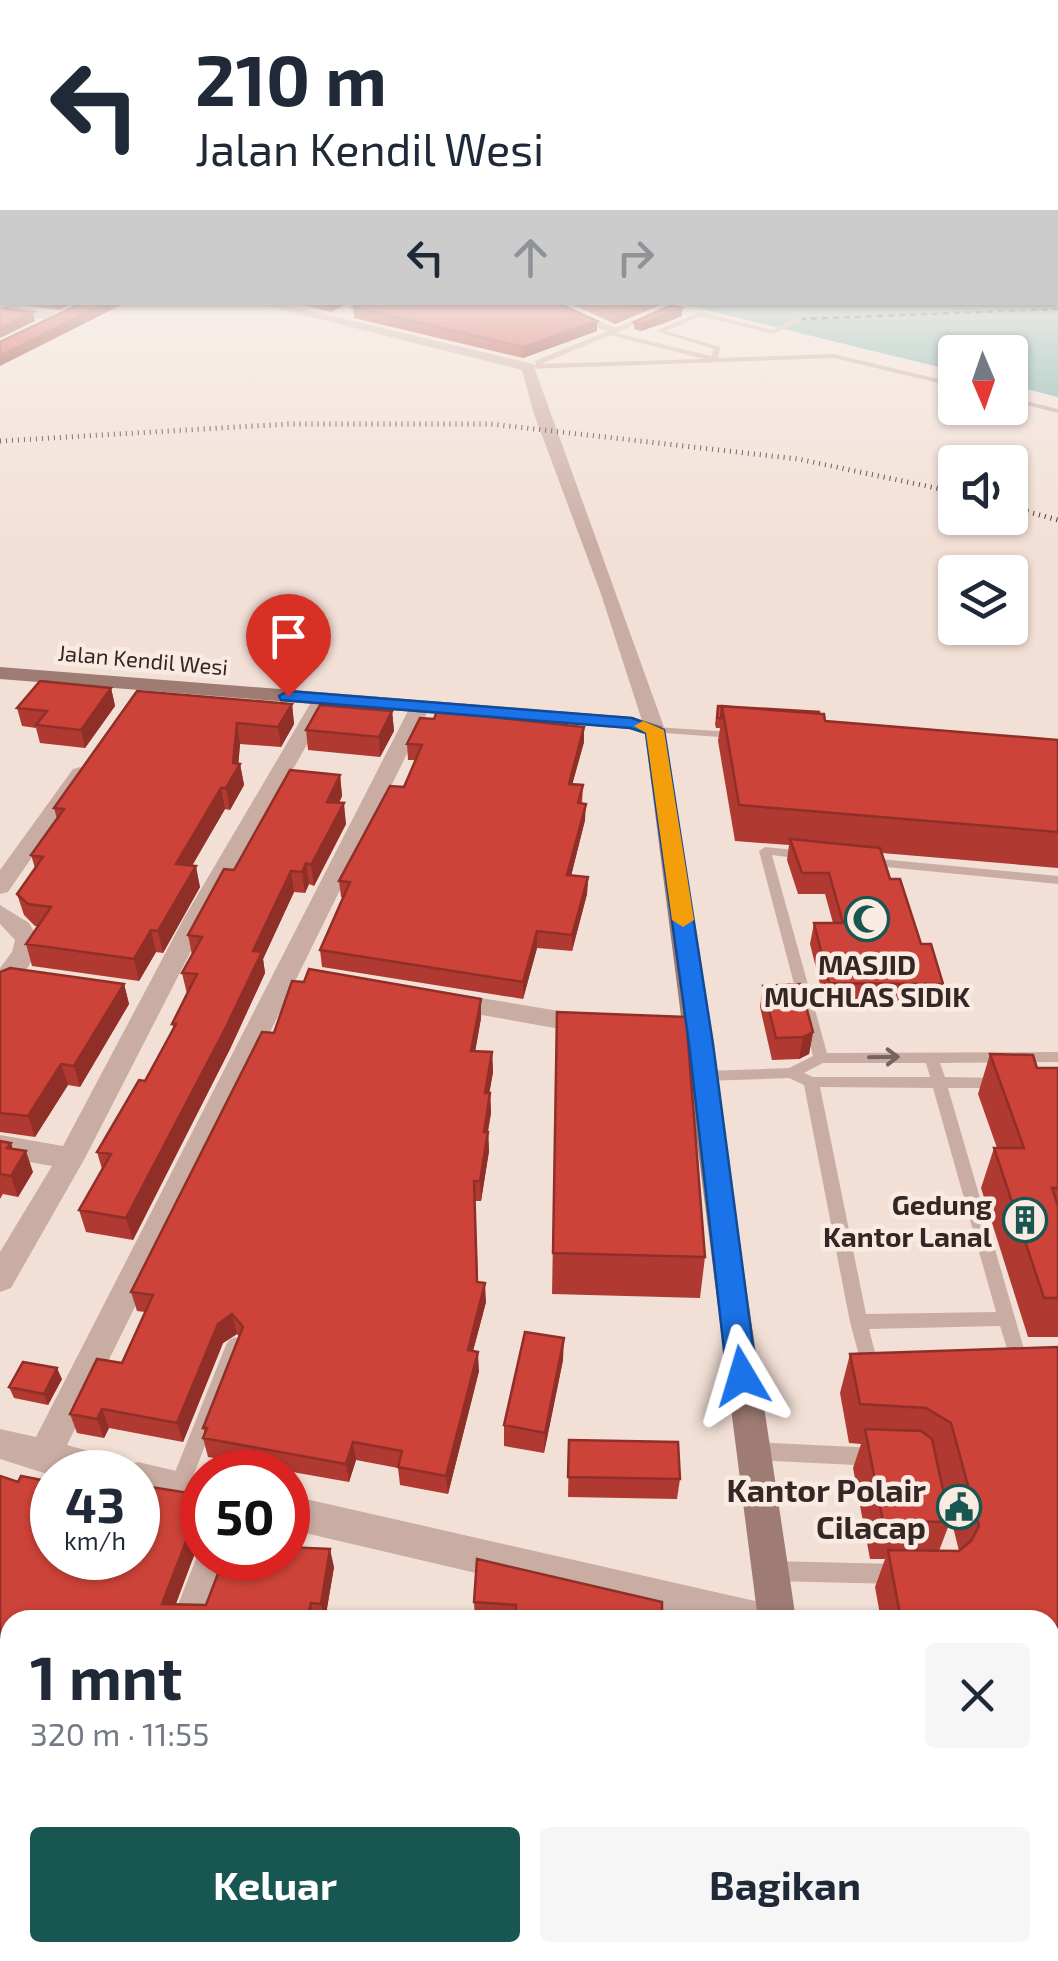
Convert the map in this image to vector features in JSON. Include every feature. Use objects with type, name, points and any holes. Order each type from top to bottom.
[{"type":"main road","name":"Jalan Kendil Wesi","points":[[0,672],[141,692],[323,699],[632,723],[655,730]]},
{"type":"main road","points":[[655,730],[701,1044],[775,1610]]},
{"type":"street","points":[[509,363],[528,367],[540,411],[610,594],[655,730]]},
{"type":"street","points":[[0,1279],[70,1158],[146,995],[323,699]]},
{"type":"street","points":[[47,1450],[298,975],[420,707]]},
{"type":"street","points":[[0,887],[90,760]]},
{"type":"street","points":[[0,913],[21,928],[27,940],[24,954],[4,980]]},
{"type":"street","points":[[4,980],[45,980]]},
{"type":"street","points":[[434,999],[624,1031]]},
{"type":"street","points":[[662,1038],[701,1044]]},
{"type":"street","points":[[0,1146],[70,1158]]},
{"type":"street","points":[[0,1444],[30,1452]]},
{"type":"street","points":[[310,1517],[712,1610]]},
{"type":"street","points":[[195,1610],[206,1580]]},
{"type":"lane","points":[[528,367],[538,363]]},
{"type":"lane","points":[[528,367],[632,363]]},
{"type":"lane","points":[[861,363],[938,381]]},
{"type":"lane","points":[[1028,404],[1058,412]]},
{"type":"lane","name":"Jalan Kendil Wesi","points":[[655,730],[749,736]]},
{"type":"lane","points":[[821,1058],[765,851],[824,857]]},
{"type":"lane","points":[[862,861],[1058,880]]},
{"type":"lane","points":[[931,1056],[1020,1369]]},
{"type":"lane","points":[[704,1076],[790,1073],[821,1058],[1058,1056]]},
{"type":"lane","points":[[790,1073],[811,1082],[1019,1084]]},
{"type":"lane","points":[[811,1082],[871,1373],[890,1372]]},
{"type":"lane","points":[[860,1322],[1006,1320]]},
{"type":"lane","points":[[203,1450],[235,1345]]},
{"type":"lane","points":[[752,1451],[896,1458]]},
{"type":"lane","points":[[768,1572],[922,1574]]},
{"type":"water","points":[[1028,363],[1058,363],[1058,397],[1028,390]]},
{"type":"building","points":[[40,681],[111,688],[81,730],[36,725],[47,711],[17,708]]},
{"type":"building","points":[[137,691],[292,704],[278,727],[237,723],[233,763],[240,764],[226,788],[221,788],[176,864],[196,866],[158,931],[151,930],[134,959],[26,944],[51,907],[28,904],[17,894],[43,857],[31,855],[64,809],[54,808]]},
{"type":"building","points":[[320,705],[392,711],[379,737],[306,730]]},
{"type":"building","points":[[722,706],[824,714],[825,721],[1058,740],[1058,832],[739,805]]},
{"type":"building","points":[[437,711],[584,727],[569,784],[583,785],[578,803],[586,804],[567,875],[588,877],[572,935],[537,931],[523,982],[320,950],[350,882],[339,881],[390,786],[404,787],[422,745],[407,744],[420,718],[434,719]]},
{"type":"building","points":[[290,770],[340,775],[327,802],[344,803],[311,865],[306,863],[302,872],[291,871],[253,951],[262,952],[126,1218],[79,1210],[111,1154],[97,1152],[139,1080],[145,1081],[197,974],[182,973],[202,937],[188,935],[224,869],[234,870]]},
{"type":"building","points":[[790,839],[880,848],[890,879],[900,879],[921,944],[931,944],[943,984],[829,983],[814,923],[843,923],[829,873],[802,873]]},
{"type":"building","points":[[10,968],[124,984],[74,1066],[61,1064],[28,1116],[0,1113],[0,972]]},
{"type":"building","points":[[309,969],[481,999],[471,1051],[492,1052],[485,1093],[490,1093],[484,1132],[488,1132],[480,1181],[474,1181],[477,1282],[485,1283],[468,1350],[478,1352],[446,1476],[398,1467],[402,1451],[353,1442],[346,1464],[310,1457],[310,1450],[269,1450],[203,1438],[207,1428],[203,1428],[243,1327],[232,1314],[218,1324],[177,1423],[102,1409],[97,1419],[70,1414],[97,1359],[122,1363],[153,1295],[131,1292],[262,1032],[274,1033],[292,981],[304,982]]},
{"type":"building","points":[[800,984],[813,1032],[803,1037],[776,1038],[763,986]]},
{"type":"building","points":[[557,1012],[686,1017],[705,1257],[553,1253]]},
{"type":"building","points":[[990,1054],[1033,1055],[1037,1068],[1058,1068],[1058,1188],[1052,1188],[1058,1206],[1058,1298],[1044,1298],[994,1148],[1024,1148]]},
{"type":"building","points":[[0,1141],[11,1143],[7,1148],[26,1151],[11,1176],[0,1174]]},
{"type":"building","points":[[525,1332],[564,1338],[545,1433],[504,1425]]},
{"type":"building","points":[[1058,1347],[1058,1610],[899,1610],[888,1550],[959,1551],[971,1541],[979,1526],[951,1423],[926,1408],[860,1404],[850,1354]]},
{"type":"building","points":[[23,1362],[57,1368],[44,1394],[9,1387]]},
{"type":"building","points":[[865,1429],[921,1431],[932,1439],[950,1522],[883,1521]]},
{"type":"building","points":[[569,1440],[678,1442],[680,1479],[568,1477]]},
{"type":"building","points":[[0,1476],[18,1482],[21,1476],[30,1478],[30,1580],[160,1580],[160,1488],[180,1492],[180,1557],[162,1604],[206,1605],[216,1580],[310,1580],[310,1548],[330,1549],[321,1604],[311,1603],[309,1610],[0,1610]]},
{"type":"building","points":[[477,1559],[662,1602],[662,1610],[516,1610],[516,1605],[474,1602]]},
{"type":"railway","points":[[0,441],[288,424],[491,424],[798,459],[938,488]]},
{"type":"railway","points":[[1028,512],[1058,520]]},
{"type":"slow traffic","points":[[643,726],[655,730],[683,920]]},
{"type":"place","name":"MASJID MUCHLAS SIDIK","points":[[867,919]]},
{"type":"place","name":"Gedung Kantor Lanal","points":[[1025,1220]]},
{"type":"place","name":"Kantor Polair Cilacap","points":[[959,1507]]},
{"type":"route","points":[[288,696],[632,723],[655,730],[701,1044],[742,1376]]}]
